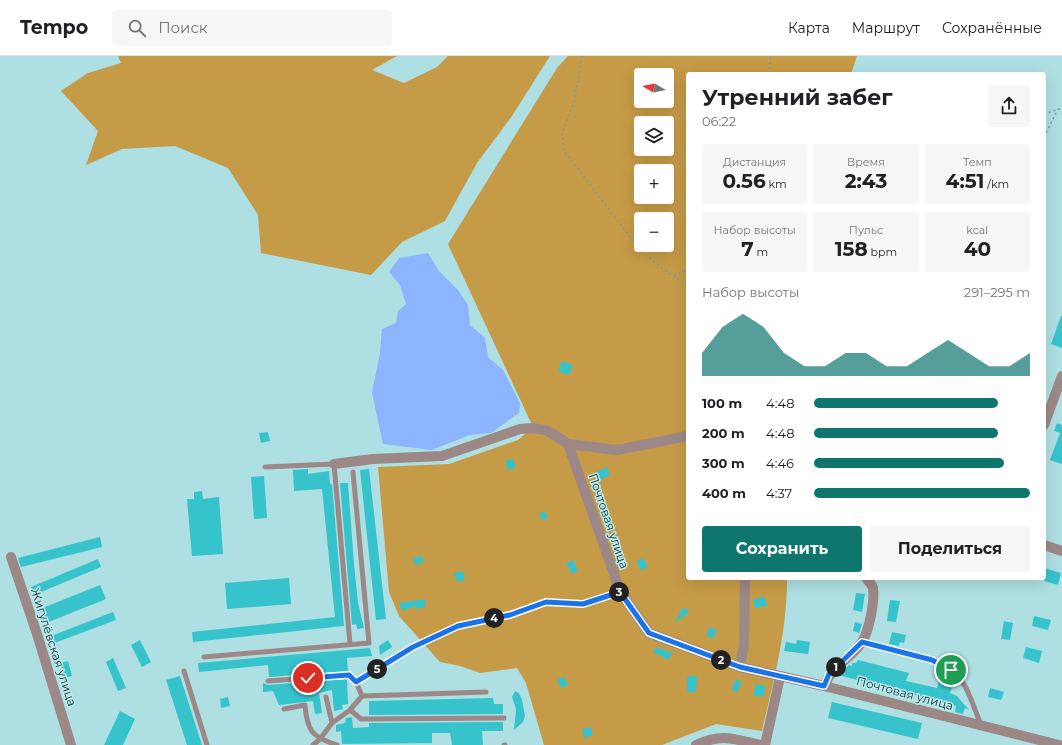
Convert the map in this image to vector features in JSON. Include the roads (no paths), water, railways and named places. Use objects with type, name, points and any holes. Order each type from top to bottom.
[{"type":"street","points":[[1046,420],[1062,376]]},
{"type":"street","points":[[334,464],[373,459],[442,456],[508,433],[533,427],[548,430],[568,444],[617,450],[686,436]]},
{"type":"street","name":"Почтовая улица","points":[[568,444],[620,592],[649,633],[740,667],[824,686],[1059,745]]},
{"type":"street","points":[[1046,546],[1062,551]]},
{"type":"street","name":"Жигулёвская улица","points":[[10,557],[38,634],[71,745]]},
{"type":"street","points":[[740,667],[744,645],[745,580]]},
{"type":"street","points":[[824,686],[829,674],[862,642],[867,631],[873,603],[873,586],[868,580]]},
{"type":"street","points":[[765,745],[780,677]]},
{"type":"street","points":[[696,745],[724,736],[760,745]]},
{"type":"lane","points":[[265,467],[334,464],[350,644]]},
{"type":"lane","points":[[204,657],[369,643],[353,472]]},
{"type":"lane","points":[[862,642],[932,660],[951,670],[966,687],[981,726]]},
{"type":"lane","points":[[356,682],[413,647]]},
{"type":"lane","points":[[184,671],[207,745]]},
{"type":"lane","points":[[268,681],[349,675],[356,682],[362,696]]},
{"type":"lane","points":[[313,745],[320,739],[332,723],[350,710],[362,696],[486,692]]},
{"type":"lane","points":[[326,697],[332,723]]},
{"type":"lane","points":[[284,709],[305,706],[306,724],[320,739],[337,745]]},
{"type":"lane","points":[[350,710],[361,719],[504,718]]},
{"type":"water","points":[[428,253],[439,271],[458,290],[468,305],[470,325],[485,338],[488,357],[503,370],[520,403],[519,413],[491,433],[470,435],[432,450],[383,444],[372,393],[380,353],[382,329],[396,323],[398,311],[406,304],[400,285],[389,272],[399,258]]}]
